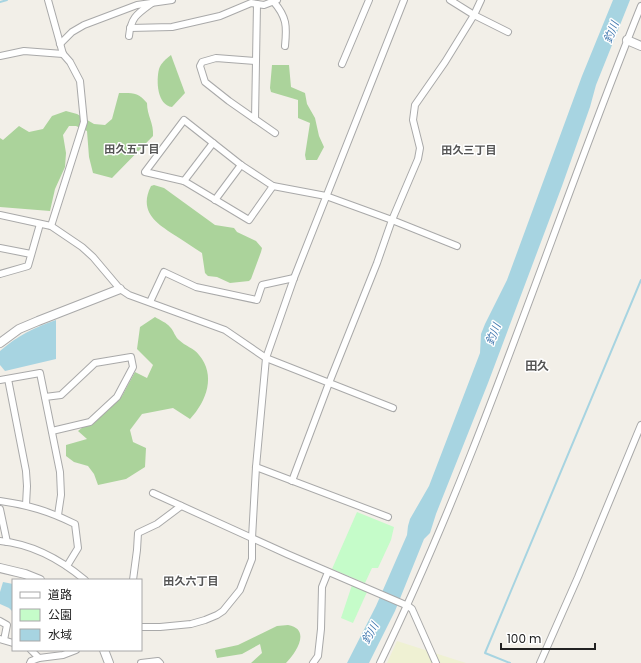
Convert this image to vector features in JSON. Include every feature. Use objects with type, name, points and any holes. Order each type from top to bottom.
[{"type":"street","points":[[48,0],[63,54],[70,62],[80,81],[84,122],[51,226]]},
{"type":"street","points":[[60,44],[72,32],[137,5],[172,0]]},
{"type":"street","points":[[342,64],[369,0]]},
{"type":"street","points":[[142,627],[191,624],[217,616],[224,611],[240,590],[252,559],[256,466],[266,358],[294,278],[404,0]]},
{"type":"street","points":[[450,0],[474,15],[508,32]]},
{"type":"street","points":[[292,481],[377,263],[392,220],[418,159],[420,148],[413,120],[415,105],[445,62],[474,15],[481,0]]},
{"type":"street","points":[[130,28],[172,27],[220,16],[251,3],[264,4],[275,1],[282,13],[286,30],[285,46]]},
{"type":"street","points":[[129,36],[132,20],[153,2]]},
{"type":"street","points":[[255,119],[257,4]]},
{"type":"street","points":[[380,663],[439,532],[488,412],[641,6]]},
{"type":"street","points":[[627,40],[641,46]]},
{"type":"street","points":[[0,56],[24,51],[63,54]]},
{"type":"street","points":[[255,61],[216,58],[202,62],[200,66],[205,82],[275,133]]},
{"type":"street","points":[[273,186],[249,220],[184,181],[145,172],[184,120],[241,165],[273,186],[326,196],[457,246]]},
{"type":"street","points":[[184,181],[213,143]]},
{"type":"street","points":[[215,200],[241,165]]},
{"type":"street","points":[[0,215],[51,226],[82,247],[93,257],[120,289],[129,295],[225,330],[266,358],[393,408]]},
{"type":"street","points":[[0,274],[28,266],[40,224]]},
{"type":"street","points":[[0,248],[31,254]]},
{"type":"street","points":[[150,302],[164,272],[196,287],[258,300],[262,285],[294,278]]},
{"type":"street","points":[[0,343],[19,329],[38,320],[120,289]]},
{"type":"street","points":[[45,397],[61,395],[95,363],[131,356],[133,367],[117,397],[90,422],[52,431]]},
{"type":"street","points":[[0,380],[40,373],[60,472],[61,494],[58,515]]},
{"type":"street","points":[[8,379],[26,471],[28,486],[26,505]]},
{"type":"street","points":[[540,663],[578,577],[641,425]]},
{"type":"street","points":[[256,466],[388,517]]},
{"type":"street","points":[[153,492],[328,572],[406,605],[412,609],[436,663]]},
{"type":"street","points":[[0,501],[26,505],[58,515],[75,524],[78,548],[67,566]]},
{"type":"street","points":[[133,579],[138,533],[157,524],[181,506]]},
{"type":"street","points":[[0,508],[7,542]]},
{"type":"street","points":[[0,541],[36,550],[67,566],[84,579]]},
{"type":"street","points":[[0,568],[25,574],[38,579]]},
{"type":"street","points":[[313,663],[318,656],[321,629],[322,587],[328,572]]},
{"type":"street","points":[[0,621],[7,626],[2,640],[12,643]]},
{"type":"street","points":[[32,651],[39,658]]},
{"type":"street","points":[[30,663],[31,661],[39,658],[63,655],[73,651]]},
{"type":"street","points":[[104,651],[109,663]]},
{"type":"street","points":[[141,663],[158,661],[160,663]]},
{"type":"green space","points":[[171,55],[185,93],[172,107],[163,102],[158,86],[159,69],[164,61]]},
{"type":"green space","points":[[272,65],[289,65],[291,87],[305,93],[307,104],[315,118],[319,136],[324,147],[317,160],[306,160],[305,155],[310,123],[298,118],[298,100],[271,92]]},
{"type":"green space","points":[[119,93],[138,95],[147,103],[153,136],[112,178],[93,173],[89,157],[87,131],[76,126],[69,126],[63,135],[66,153],[65,167],[55,189],[50,211],[0,207],[0,138],[3,140],[19,126],[29,132],[43,129],[52,116],[66,111],[77,114],[94,124],[105,125],[112,119]]},
{"type":"green space","points":[[154,185],[164,188],[215,225],[234,228],[237,232],[256,241],[262,248],[251,279],[249,281],[230,283],[217,277],[208,276],[205,273],[202,253],[162,227],[156,222],[148,210],[148,195],[151,186]]},
{"type":"green space","points":[[155,317],[169,326],[178,339],[197,353],[204,363],[208,379],[205,396],[196,412],[190,419],[173,408],[142,414],[130,430],[133,442],[146,448],[145,467],[126,479],[98,485],[94,474],[88,466],[74,462],[66,456],[66,445],[87,439],[78,431],[122,396],[135,372],[147,378],[153,365],[137,349],[140,327]]},
{"type":"green space","points":[[357,512],[394,527],[391,540],[378,568],[372,568],[365,583],[332,569]]},
{"type":"green space","points":[[352,585],[367,592],[353,623],[341,618]]},
{"type":"green space","points":[[288,625],[295,627],[299,631],[300,641],[298,647],[286,663],[251,663],[262,653],[260,644],[242,654],[217,658],[215,650],[238,645],[277,626]]},
{"type":"green space","points":[[397,641],[466,663],[387,663]]},
{"type":"water","name":"釣川","points":[[613,0],[630,0],[596,85],[590,107],[562,186],[430,533],[424,539],[395,611],[369,663],[347,663],[376,606],[407,535],[410,519],[429,486],[480,353],[481,334],[507,280],[582,76]]},
{"type":"water","points":[[56,320],[56,359],[5,371],[0,365],[0,351],[26,332]]},
{"type":"water","points":[[3,582],[12,584],[12,611],[0,604],[0,592]]},
{"type":"waterway","points":[[0,2],[7,0]]},
{"type":"waterway","points":[[510,663],[485,653],[641,280]]},
{"type":"district","name":"田久五丁目","points":[[132,149]]},
{"type":"district","name":"田久三丁目","points":[[469,150]]},
{"type":"district","name":"田久","points":[[537,366]]},
{"type":"district","name":"田久六丁目","points":[[191,581]]}]
